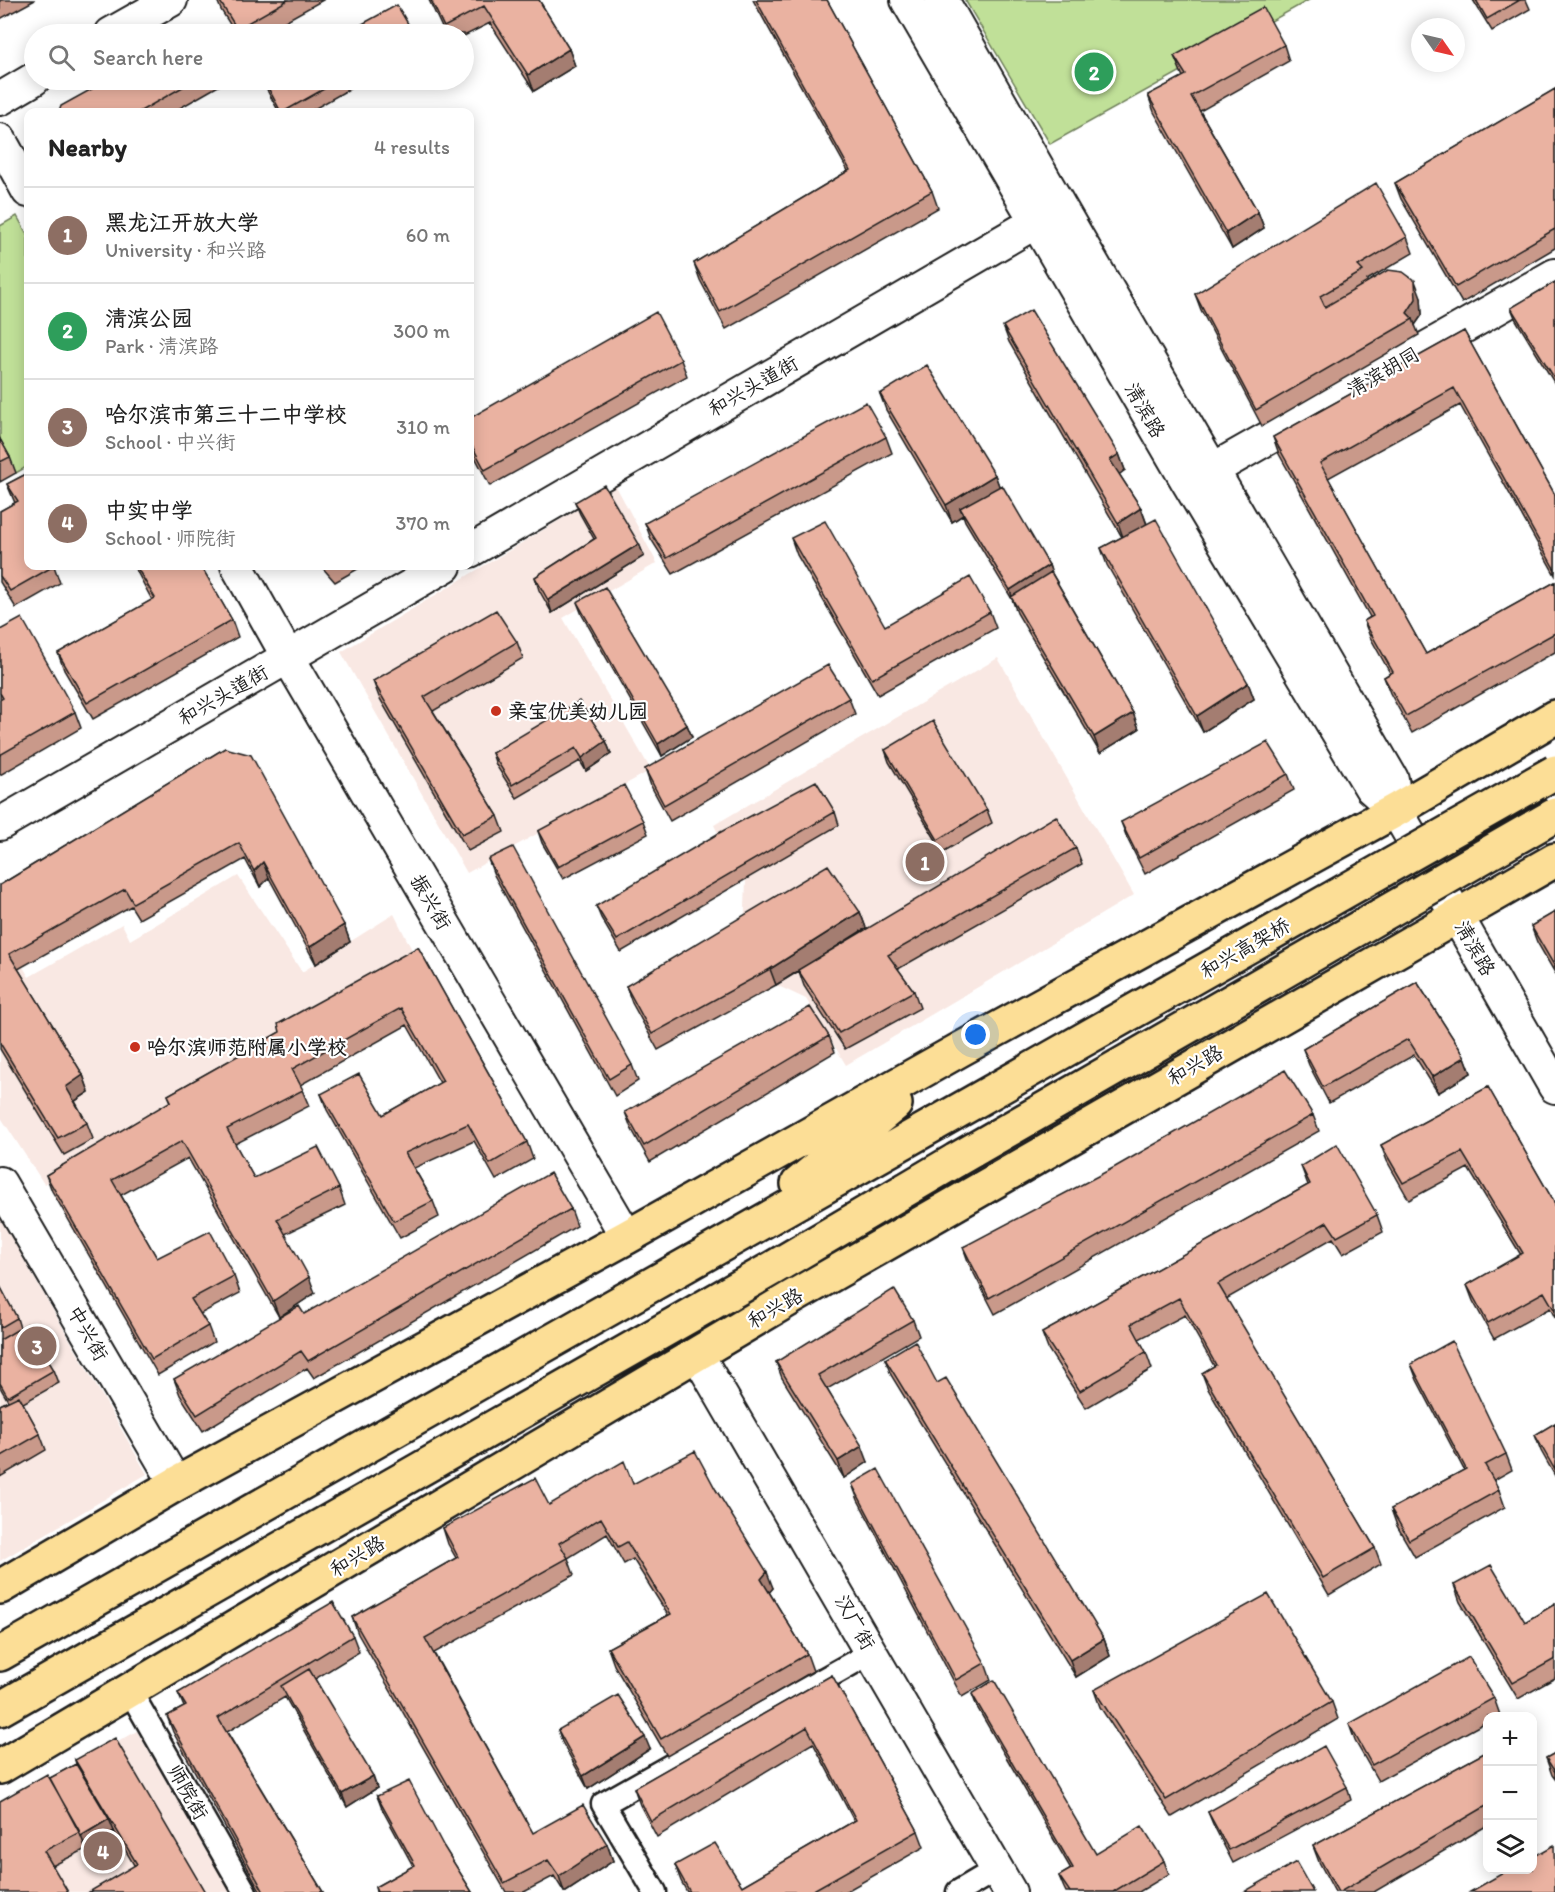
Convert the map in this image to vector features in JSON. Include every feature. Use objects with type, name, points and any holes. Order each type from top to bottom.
[{"type":"highway","points":[[0,1587],[176,1484],[627,1237],[961,1049],[1396,810],[1555,717]]},
{"type":"highway","name":"和兴高架桥","points":[[735,1236],[1555,772]]},
{"type":"highway","name":"和兴高架桥","points":[[956,1160],[1555,815]]},
{"type":"highway","name":"和兴路","points":[[0,1767],[791,1298],[1555,860]]},
{"type":"highway","points":[[0,1654],[735,1236],[961,1049]]},
{"type":"highway","points":[[791,1298],[956,1160]]},
{"type":"highway","name":"和兴路","points":[[0,1709],[773,1268],[956,1160]]},
{"type":"street","points":[[129,24],[171,0]]},
{"type":"street","name":"清滨路","points":[[907,0],[1187,481],[1371,788],[1396,810],[1555,1087]]},
{"type":"street","name":"清滨路","points":[[942,0],[1392,779],[1396,810]]},
{"type":"street","points":[[0,99],[24,85]]},
{"type":"street","points":[[0,140],[24,184]]},
{"type":"street","name":"和兴头道街","points":[[474,549],[1036,222]]},
{"type":"street","name":"清滨胡同","points":[[1212,470],[1555,275]]},
{"type":"street","name":"振兴街","points":[[239,570],[627,1237]]},
{"type":"street","name":"和兴头道街","points":[[0,824],[438,570]]},
{"type":"street","name":"中兴街","points":[[0,1183],[176,1484]]},
{"type":"street","name":"汉广街","points":[[697,1354],[1004,1880]]},
{"type":"street","points":[[655,1892],[603,1804],[872,1652]]},
{"type":"street","name":"师院街","points":[[130,1691],[245,1892]]},
{"type":"street","points":[[958,1892],[1004,1880]]},
{"type":"shaded area","name":"亲宝优美幼儿园","points":[[616,486],[657,563],[563,618],[651,770],[467,873],[341,652]]},
{"type":"shaded area","points":[[998,658],[1134,895],[846,1065],[806,999],[776,985],[744,936],[746,879],[714,825]]},
{"type":"shaded area","name":"哈尔滨师范附属小学校","points":[[238,876],[302,972],[394,914],[416,958],[44,1184],[0,1116],[0,928],[29,977],[122,924],[130,940]]},
{"type":"shaded area","points":[[0,1218],[147,1474],[0,1561]]},
{"type":"shaded area","points":[[137,1731],[230,1892],[0,1892],[0,1810]]},
{"type":"green space","points":[[965,0],[1309,0],[1050,144]]},
{"type":"green space","points":[[17,216],[24,229],[24,468],[16,473],[0,444],[0,226]]},
{"type":"building","points":[[219,0],[288,0],[246,24],[234,24]]},
{"type":"building","points":[[431,0],[539,0],[569,49],[528,75],[484,6],[450,24],[443,24]]},
{"type":"building","points":[[756,0],[827,0],[932,191],[720,312],[694,263],[850,170]]},
{"type":"building","points":[[1476,0],[1520,0],[1487,19]]},
{"type":"building","points":[[397,5],[408,24],[362,24]]},
{"type":"building","points":[[1263,7],[1284,45],[1191,96],[1258,212],[1226,233],[1148,95],[1186,75],[1174,56]]},
{"type":"building","points":[[1555,89],[1555,229],[1456,287],[1395,183]]},
{"type":"building","points":[[90,90],[178,90],[146,108],[60,108]]},
{"type":"building","points":[[269,90],[322,90],[290,108],[279,108]]},
{"type":"building","points":[[1376,183],[1407,237],[1358,266],[1363,271],[1320,296],[1325,307],[1388,270],[1403,272],[1415,281],[1416,299],[1407,313],[1413,319],[1256,410],[1195,294]]},
{"type":"building","points":[[1555,282],[1555,379],[1511,308]]},
{"type":"building","points":[[1031,310],[1119,454],[1110,460],[1141,508],[1118,523],[1003,326]]},
{"type":"building","points":[[656,312],[681,360],[485,470],[474,449],[474,416]]},
{"type":"building","points":[[1464,331],[1555,495],[1555,570],[1454,388],[1320,463],[1426,654],[1555,582],[1555,633],[1406,716],[1384,677],[1393,672],[1364,621],[1373,616],[1273,437]]},
{"type":"building","points":[[927,365],[995,475],[946,505],[880,394]]},
{"type":"building","points":[[866,402],[886,437],[667,558],[645,523]]},
{"type":"building","points":[[0,439],[10,457],[0,462]]},
{"type":"building","points":[[24,475],[24,570],[47,570],[10,591],[0,576],[0,511],[18,501],[7,484]]},
{"type":"building","points":[[604,485],[639,544],[548,600],[535,577],[596,538],[575,502]]},
{"type":"building","points":[[1002,485],[1049,565],[1010,590],[960,508]]},
{"type":"building","points":[[1156,519],[1248,683],[1197,716],[1101,548]]},
{"type":"building","points":[[825,521],[885,626],[970,577],[990,612],[872,679],[791,538]]},
{"type":"building","points":[[138,570],[203,570],[232,620],[87,703],[58,653],[155,598]]},
{"type":"building","points":[[1051,572],[1133,713],[1094,737],[1011,597]]},
{"type":"building","points":[[605,587],[687,725],[658,744],[577,602]]},
{"type":"building","points":[[496,610],[517,642],[424,697],[498,816],[462,834],[373,681]]},
{"type":"building","points":[[22,618],[75,712],[0,755],[0,700],[3,698],[0,693],[0,630]]},
{"type":"building","points":[[828,665],[849,698],[664,805],[645,769]]},
{"type":"building","points":[[579,701],[606,741],[582,758],[576,748],[512,785],[492,753]]},
{"type":"building","points":[[933,721],[987,810],[938,840],[885,750]]},
{"type":"building","points":[[1268,742],[1288,774],[1139,858],[1121,822]]},
{"type":"building","points":[[225,748],[251,755],[344,925],[310,947],[263,862],[254,871],[239,843],[133,903],[125,889],[9,954],[83,1075],[66,1087],[87,1123],[58,1138],[0,1043],[0,885]]},
{"type":"building","points":[[816,781],[835,812],[617,940],[596,906],[719,833]]},
{"type":"building","points":[[624,785],[643,821],[558,867],[538,831]]},
{"type":"building","points":[[1056,816],[1076,848],[888,955],[914,991],[839,1033],[798,970]]},
{"type":"building","points":[[513,847],[632,1065],[609,1079],[488,859]]},
{"type":"building","points":[[828,865],[860,912],[770,969],[652,1034],[626,986]]},
{"type":"building","points":[[1555,912],[1555,967],[1531,926]]},
{"type":"building","points":[[418,947],[527,1142],[490,1164],[468,1124],[405,1153],[433,1201],[394,1221],[321,1094],[359,1074],[383,1115],[443,1081],[401,1008],[292,1069],[303,1090],[227,1129],[254,1178],[318,1147],[339,1188],[277,1219],[309,1277],[273,1301],[182,1141],[112,1180],[157,1258],[210,1231],[234,1276],[191,1299],[208,1326],[152,1359],[46,1175],[171,1101],[168,1095],[280,1032],[278,1024]]},
{"type":"building","points":[[1417,982],[1465,1057],[1432,1077],[1408,1039],[1323,1087],[1303,1049]]},
{"type":"building","points":[[810,1007],[829,1036],[644,1146],[625,1112]]},
{"type":"building","points":[[1285,1070],[1313,1115],[989,1298],[963,1247],[1115,1167]]},
{"type":"building","points":[[1488,1087],[1555,1204],[1555,1311],[1544,1292],[1488,1323],[1467,1285],[1523,1253],[1462,1152],[1403,1183],[1381,1145]]},
{"type":"building","points":[[1337,1144],[1377,1215],[1337,1237],[1327,1222],[1218,1284],[1375,1548],[1323,1578],[1202,1373],[1216,1365],[1179,1298],[1131,1324],[1146,1352],[1080,1391],[1042,1333],[1310,1184],[1301,1166]]},
{"type":"building","points":[[550,1173],[571,1209],[308,1361],[301,1351],[197,1415],[174,1379],[299,1306],[304,1314]]},
{"type":"building","points":[[0,1286],[17,1318],[0,1328]]},
{"type":"building","points":[[894,1289],[913,1320],[818,1375],[862,1446],[838,1461],[776,1362]]},
{"type":"building","points":[[27,1324],[54,1370],[8,1397],[0,1383],[0,1340]]},
{"type":"building","points":[[915,1341],[937,1383],[946,1378],[1104,1639],[1070,1660],[885,1359]]},
{"type":"building","points":[[1452,1341],[1506,1454],[1485,1465],[1499,1490],[1409,1540],[1391,1509],[1466,1469],[1411,1364]]},
{"type":"building","points":[[19,1396],[40,1434],[0,1457],[0,1405]]},
{"type":"building","points":[[1555,1423],[1555,1470],[1535,1435]]},
{"type":"building","points":[[695,1451],[716,1490],[767,1572],[761,1579],[807,1654],[661,1739],[608,1648],[671,1614],[627,1542],[618,1547],[601,1518],[559,1543],[568,1558],[425,1638],[533,1833],[583,1805],[607,1844],[559,1876],[548,1860],[504,1883],[352,1617],[458,1557],[443,1528],[535,1478],[549,1505],[624,1461],[633,1484]]},
{"type":"building","points":[[878,1469],[985,1663],[956,1680],[852,1484]]},
{"type":"building","points":[[1491,1565],[1525,1622],[1555,1604],[1555,1659],[1512,1683],[1454,1585]]},
{"type":"building","points":[[1268,1594],[1332,1702],[1166,1800],[1094,1690]]},
{"type":"building","points":[[333,1602],[353,1636],[218,1718],[323,1892],[264,1892],[167,1716],[186,1706],[178,1693]]},
{"type":"building","points":[[1469,1657],[1494,1698],[1372,1765],[1349,1724]]},
{"type":"building","points":[[309,1669],[373,1776],[342,1794],[281,1686]]},
{"type":"building","points":[[832,1675],[918,1831],[810,1892],[690,1892],[675,1865],[715,1843],[742,1886],[856,1820],[807,1727],[651,1821],[634,1788]]},
{"type":"building","points":[[994,1680],[1096,1854],[1142,1826],[1164,1861],[1113,1892],[1070,1892],[1059,1876],[1073,1868],[972,1694]]},
{"type":"building","points":[[618,1695],[645,1737],[583,1776],[558,1730]]},
{"type":"building","points":[[115,1738],[205,1892],[89,1892],[137,1864],[75,1760]]},
{"type":"building","points":[[1324,1746],[1347,1787],[1229,1850],[1208,1812]]},
{"type":"building","points":[[1555,1753],[1555,1772],[1546,1758]]},
{"type":"building","points":[[1483,1754],[1483,1808],[1340,1892],[1313,1846]]},
{"type":"building","points":[[76,1764],[109,1819],[81,1836],[50,1778]]},
{"type":"building","points":[[47,1774],[80,1832],[44,1851],[68,1892],[0,1892],[0,1801]]},
{"type":"building","points":[[409,1781],[444,1847],[472,1892],[377,1892],[375,1887],[415,1865],[377,1796]]},
{"type":"building","points":[[1554,1845],[1555,1892],[1470,1892],[1501,1874],[1537,1874],[1537,1855]]},
{"type":"building","points":[[1296,1862],[1313,1892],[1244,1892]]},
{"type":"place","name":"清滨公园","points":[[1094,72]]},
{"type":"place","name":"亲宝优美幼儿园","points":[[496,711]]},
{"type":"place","name":"黑龙江开放大学","points":[[925,862]]},
{"type":"place","name":"哈尔滨师范附属小学校","points":[[135,1047]]},
{"type":"place","name":"哈尔滨市第三十二中学校","points":[[37,1346]]},
{"type":"place","name":"中实中学","points":[[103,1851]]}]
